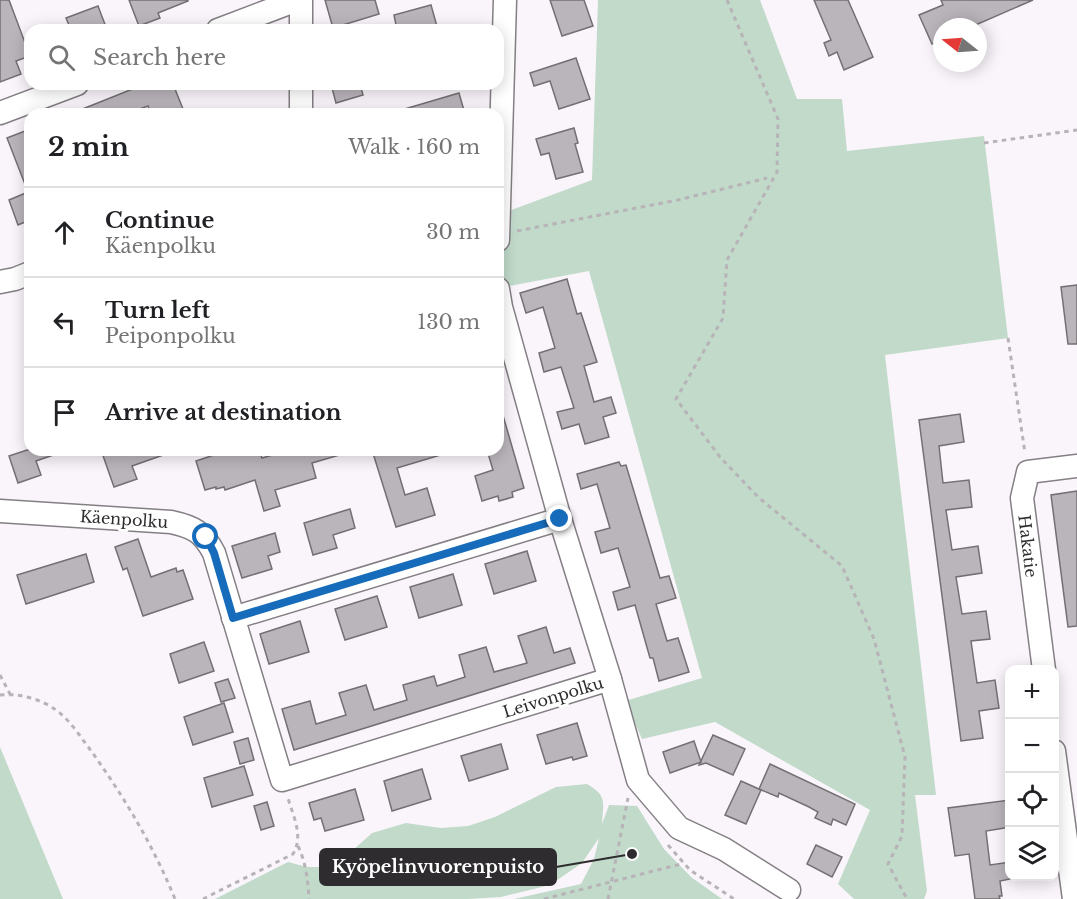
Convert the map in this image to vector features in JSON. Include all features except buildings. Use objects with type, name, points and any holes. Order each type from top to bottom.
[{"type":"street","points":[[234,24],[299,0],[301,24]]},
{"type":"street","points":[[504,34],[505,0]]},
{"type":"street","points":[[0,113],[61,90]]},
{"type":"street","points":[[301,90],[302,108]]},
{"type":"street","points":[[502,90],[502,108]]},
{"type":"street","points":[[0,282],[24,275]]},
{"type":"street","points":[[504,318],[560,519],[610,679]]},
{"type":"street","points":[[1028,472],[1077,466]]},
{"type":"street","name":"Hakatie","points":[[1028,472],[1022,498],[1043,665]]},
{"type":"street","name":"Käenpolku","points":[[0,511],[171,522],[188,526],[206,537],[214,553],[282,780]]},
{"type":"street","points":[[233,618],[560,519]]},
{"type":"street","name":"Leivonpolku","points":[[282,780],[610,679],[638,780],[679,828],[724,849],[789,890]]},
{"type":"street","points":[[1057,773],[1074,899]]},
{"type":"path","points":[[727,0],[778,119],[777,172],[727,260],[723,318],[676,399],[720,457],[758,497],[842,566],[874,639],[905,757],[902,836],[888,864],[907,899]]},
{"type":"path","points":[[984,143],[1077,130]]},
{"type":"path","points":[[504,237],[678,200],[767,178]]},
{"type":"path","points":[[1008,338],[1028,472]]},
{"type":"path","points":[[0,675],[10,694]]},
{"type":"path","points":[[0,695],[10,694],[42,702],[70,722],[141,828],[176,899]]},
{"type":"path","points":[[203,899],[293,854],[298,846],[299,837],[282,780]]},
{"type":"path","points":[[608,899],[630,793]]},
{"type":"path","points":[[298,846],[303,855],[309,899]]},
{"type":"path","points":[[544,899],[682,863]]},
{"type":"green space","points":[[598,0],[760,0],[797,99],[842,99],[847,151],[984,136],[1008,338],[885,355],[936,795],[915,795],[927,891],[924,899],[854,899],[838,884],[870,810],[715,722],[642,739],[625,701],[702,678],[589,271],[504,287],[504,213],[592,180]]},
{"type":"green space","points":[[0,747],[63,899],[0,899]]},
{"type":"green space","points":[[587,784],[598,792],[603,801],[602,824],[609,805],[637,806],[664,849],[691,877],[722,899],[514,899],[581,884],[594,859],[599,838],[582,863],[550,885],[501,897],[215,899],[288,862],[307,867],[326,867],[343,859],[372,833],[406,823],[441,828],[468,826],[495,817],[556,787]]},
{"type":"place","name":"Kyöpelinvuorenpuisto","points":[[632,854]]},
{"type":"route","points":[[206,537],[214,553],[233,618],[560,519]]}]
